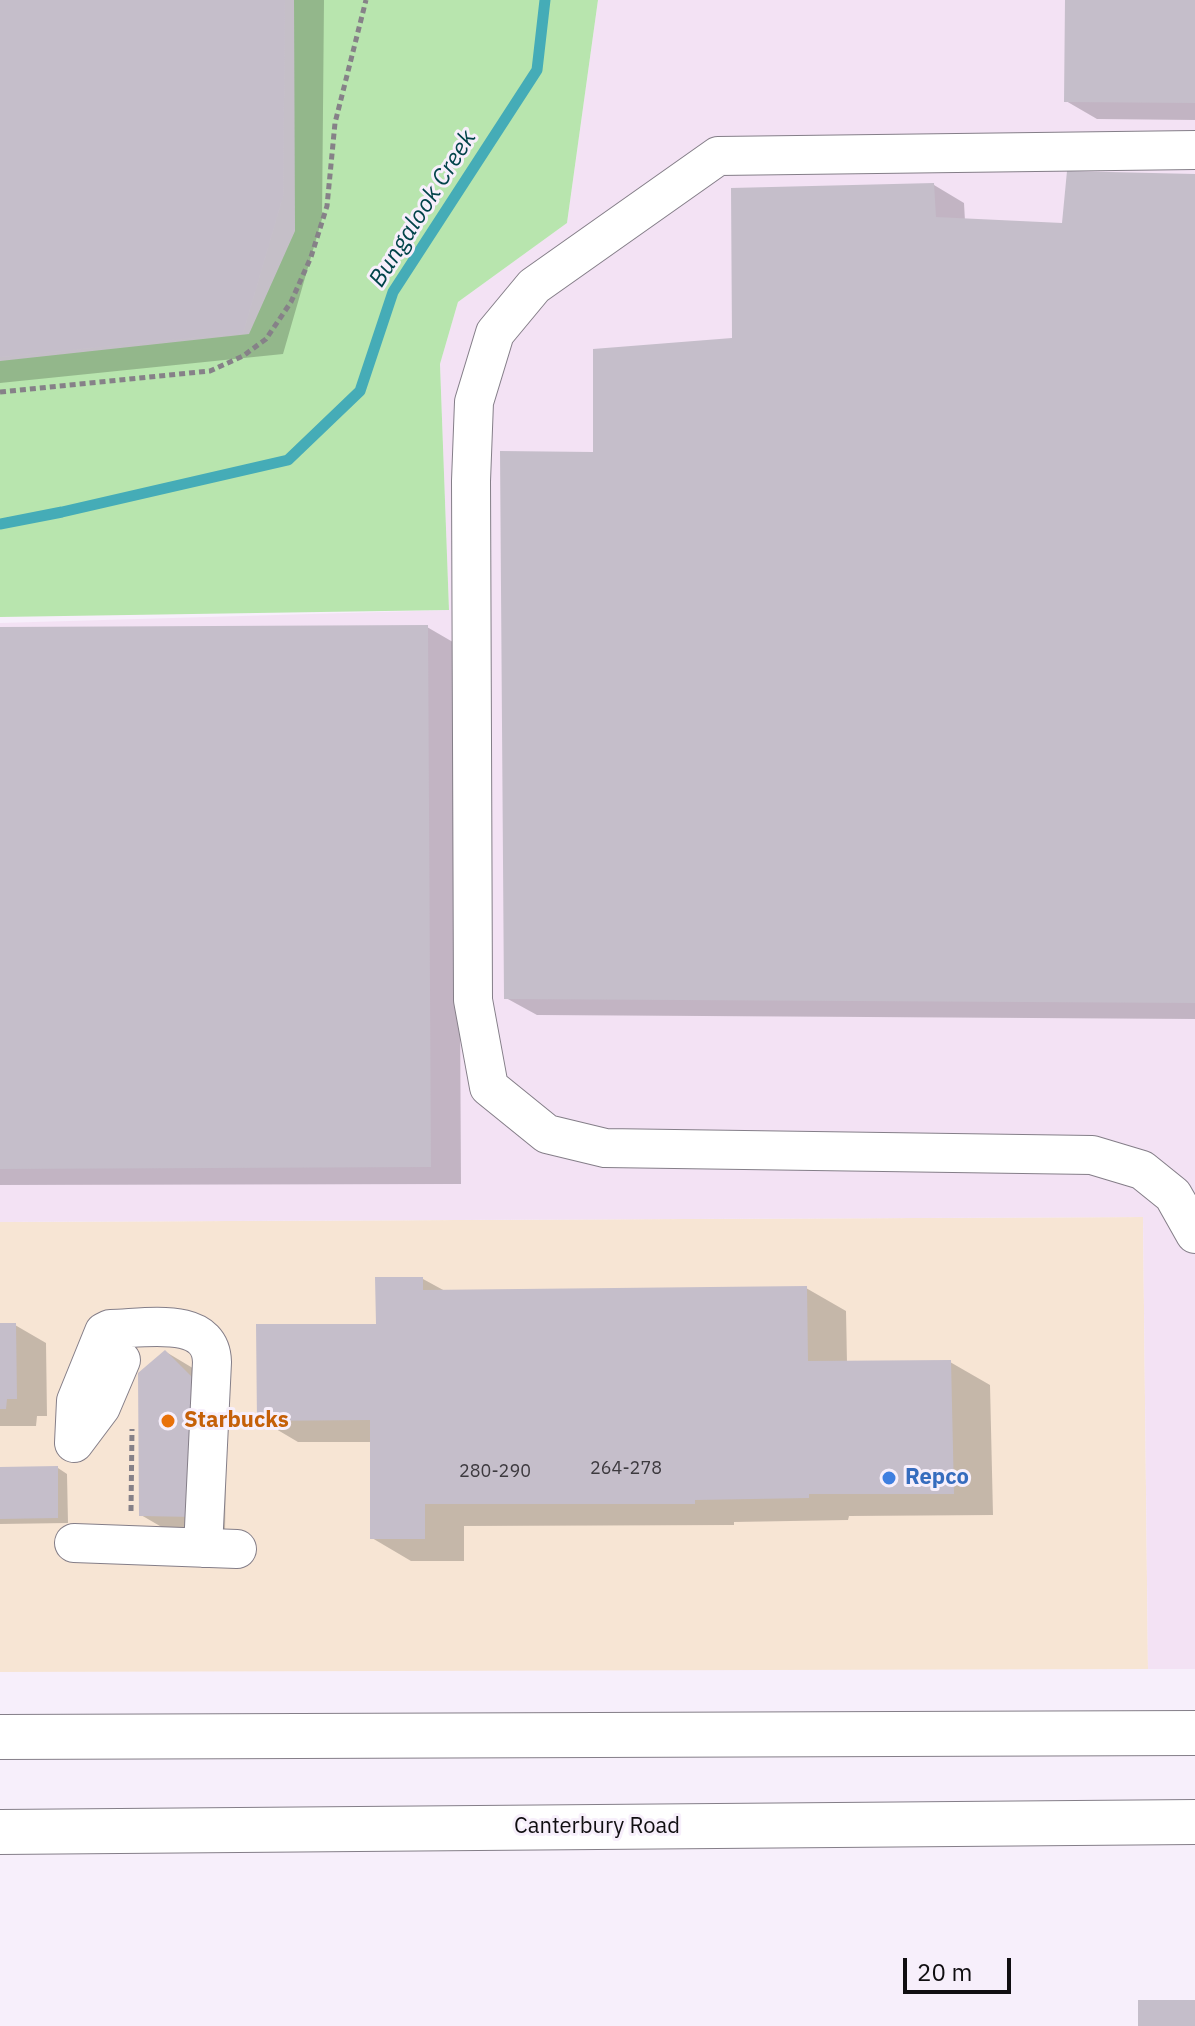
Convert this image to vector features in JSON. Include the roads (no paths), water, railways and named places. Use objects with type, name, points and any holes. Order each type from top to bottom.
[{"type":"main road","points":[[0,1737],[1195,1733]]},
{"type":"main road","name":"Canterbury Road","points":[[0,1832],[1195,1822]]},
{"type":"lane","points":[[1195,150],[718,156],[534,286],[495,333],[474,402],[471,481],[473,1000],[489,1087],[547,1134],[605,1148],[1092,1155],[1142,1170],[1173,1195],[1195,1234]]},
{"type":"lane","points":[[74,1543],[220,1549],[212,1362],[208,1344],[195,1331],[184,1328],[110,1329],[100,1337],[79,1390],[74,1443],[101,1407],[121,1360]]},
{"type":"waterway","name":"Bungalook Creek","points":[[0,524],[288,460],[360,391],[393,292],[537,70],[545,0]]},
{"type":"place","name":"Starbucks","points":[[168,1421]]},
{"type":"place","name":"Repco","points":[[889,1478]]}]
